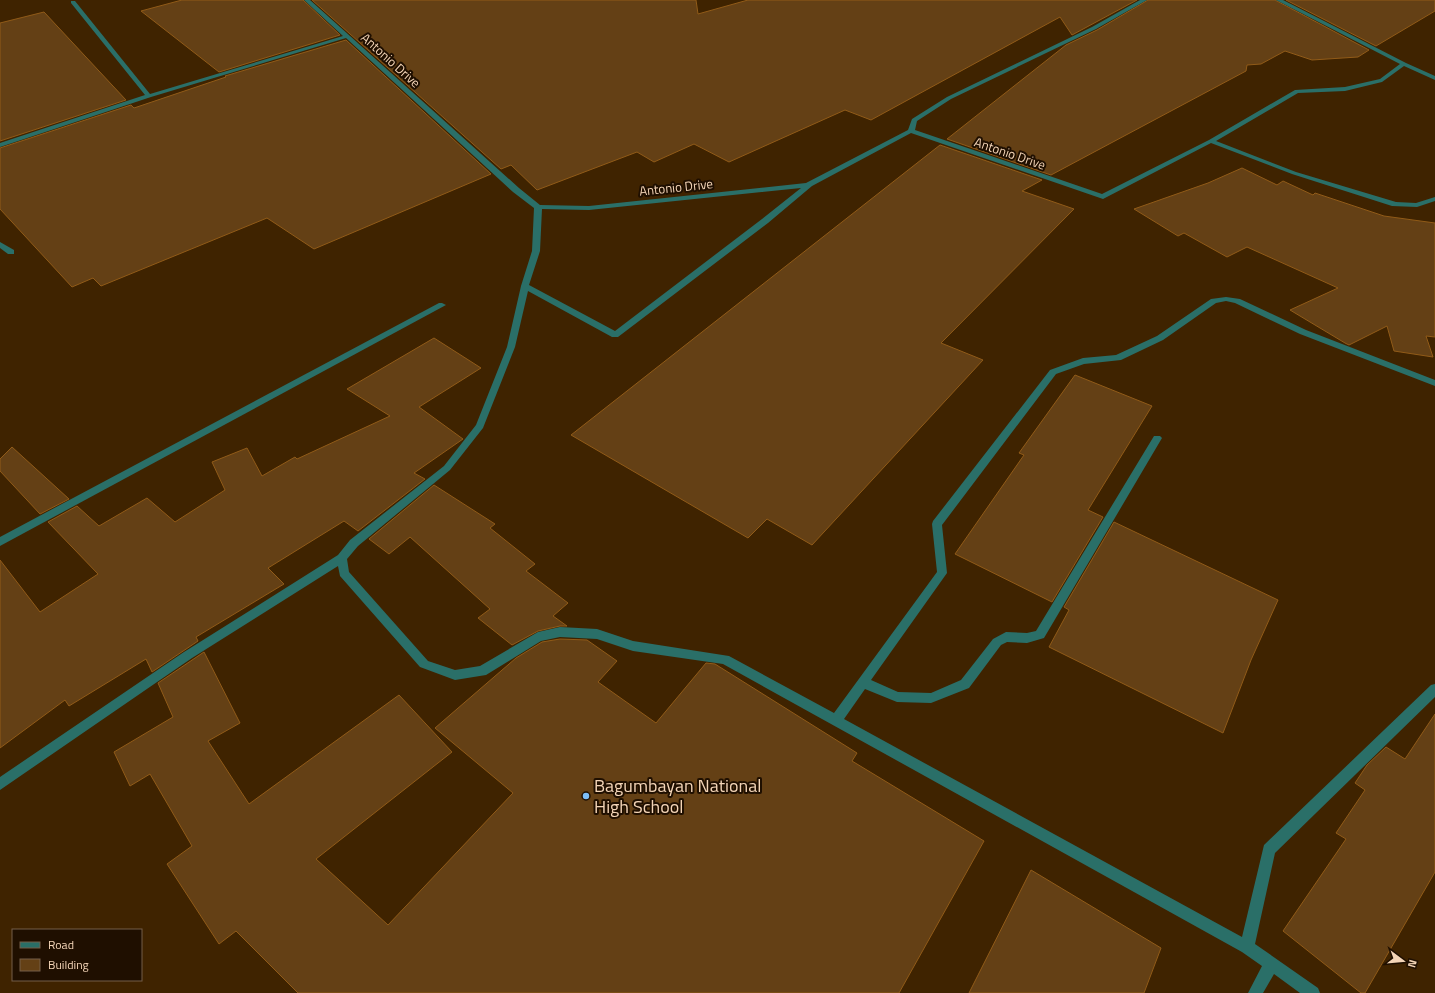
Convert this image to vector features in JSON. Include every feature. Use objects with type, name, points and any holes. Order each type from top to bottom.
[{"type":"street","name":"Antonio Drive","points":[[307,0],[516,190],[538,207],[589,208],[808,185],[911,131],[1103,197],[1211,142]]},
{"type":"street","points":[[911,131],[914,120],[949,98],[1094,28],[1144,0]]},
{"type":"street","points":[[1279,0],[1404,64],[1435,78]]},
{"type":"street","points":[[73,2],[149,96]]},
{"type":"street","points":[[0,145],[149,96],[348,36]]},
{"type":"street","points":[[1211,142],[1297,91],[1346,89],[1382,80],[1404,64]]},
{"type":"street","points":[[1211,142],[1294,173],[1395,204],[1417,205],[1435,199]]},
{"type":"street","points":[[525,286],[615,335],[765,221],[808,185]]},
{"type":"street","points":[[0,784],[188,656],[342,558],[354,543],[447,468],[480,426],[512,347],[525,286],[536,251],[538,207]]},
{"type":"street","points":[[0,244],[11,252]]},
{"type":"street","points":[[836,720],[942,572],[938,524],[1053,372],[1083,361],[1118,358],[1160,338],[1214,301],[1226,299],[1237,301],[1303,332],[1435,383]]},
{"type":"street","points":[[0,542],[442,305]]},
{"type":"street","points":[[863,682],[897,697],[931,698],[965,684],[997,642],[1006,637],[1026,638],[1040,635],[1157,438]]},
{"type":"street","points":[[342,558],[344,573],[424,664],[455,675],[482,671],[538,637],[560,632],[596,634],[633,646],[725,659],[1247,947],[1313,993]]},
{"type":"street","points":[[1247,947],[1269,850],[1435,688]]},
{"type":"street","points":[[1255,993],[1272,964]]},
{"type":"building","points":[[182,0],[303,0],[340,35],[219,72],[141,11]]},
{"type":"building","points":[[312,0],[696,0],[698,14],[748,0],[1137,0],[1072,35],[1060,17],[871,120],[845,110],[729,162],[694,144],[654,162],[637,152],[537,190],[511,165],[501,169]]},
{"type":"building","points":[[1148,0],[1275,0],[1369,50],[1358,57],[1312,60],[1285,51],[1261,64],[1247,65],[1246,71],[1051,175],[947,139],[1066,45],[1097,30]]},
{"type":"building","points":[[1286,0],[1435,0],[1435,11],[1376,46]]},
{"type":"building","points":[[44,12],[126,100],[0,141],[0,23]]},
{"type":"building","points":[[346,40],[491,174],[314,249],[267,218],[101,286],[93,278],[72,287],[0,209],[0,148],[131,105],[134,108],[226,77],[225,76]]},
{"type":"building","points":[[940,145],[1042,180],[1022,191],[1074,209],[941,343],[983,360],[812,545],[767,519],[748,538],[571,435]]},
{"type":"building","points":[[1242,168],[1277,185],[1283,181],[1313,195],[1315,193],[1384,216],[1435,223],[1435,337],[1426,336],[1433,357],[1394,351],[1387,326],[1349,345],[1290,310],[1338,288],[1247,247],[1227,257],[1184,233],[1178,236],[1134,209],[1208,183]]},
{"type":"building","points":[[434,338],[481,368],[419,407],[463,439],[414,473],[425,479],[358,531],[344,521],[268,568],[284,584],[196,637],[198,641],[152,672],[146,659],[69,706],[65,700],[0,748],[0,560],[40,612],[98,574],[48,522],[77,506],[99,526],[147,498],[175,522],[225,490],[212,462],[247,448],[262,476],[295,457],[297,459],[390,416],[347,389]]},
{"type":"building","points":[[1075,375],[1152,406],[1088,510],[1103,517],[1052,602],[955,554],[1024,455],[1019,453]]},
{"type":"building","points":[[12,447],[69,499],[40,514],[0,471],[0,459]]},
{"type":"building","points":[[434,485],[495,524],[490,528],[535,564],[526,571],[568,603],[553,616],[567,626],[538,631],[512,645],[478,618],[490,609],[410,537],[389,554],[369,539]]},
{"type":"building","points":[[1114,522],[1278,600],[1251,660],[1223,733],[1049,647],[1069,610],[1064,607]]},
{"type":"building","name":"Bagumbayan National High School","points":[[560,639],[587,640],[617,661],[598,682],[656,723],[706,663],[715,664],[857,753],[852,761],[984,841],[899,993],[298,993],[236,931],[219,944],[167,864],[192,846],[150,774],[130,786],[114,752],[173,717],[158,683],[204,652],[240,723],[208,741],[249,804],[399,695],[452,752],[316,859],[388,925],[513,793],[435,728],[516,658],[542,642]]},
{"type":"building","points":[[1435,714],[1435,872],[1365,993],[1361,993],[1283,931],[1346,839],[1336,833],[1365,790],[1355,783],[1367,765],[1386,747],[1405,759]]},
{"type":"building","points":[[1031,870],[1161,948],[1144,993],[969,993]]},
{"type":"place","name":"Bagumbayan National High School","points":[[586,796]]}]
